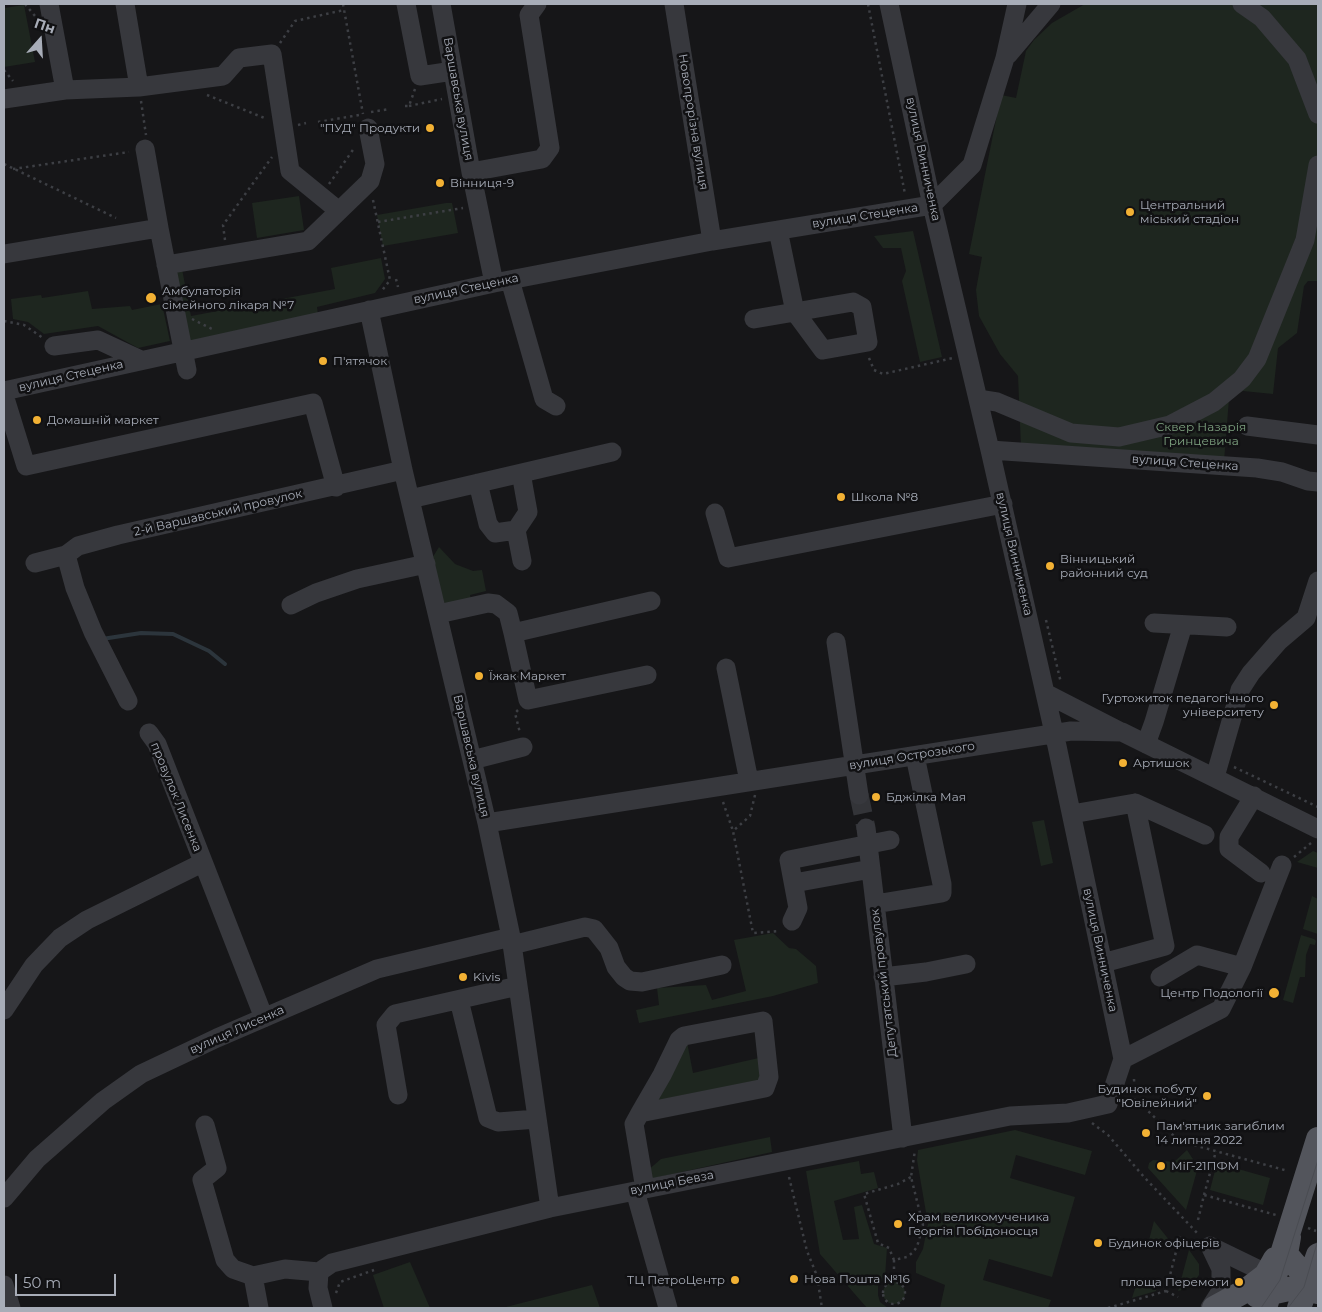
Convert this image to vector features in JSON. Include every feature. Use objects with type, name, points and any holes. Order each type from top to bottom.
[{"type":"main road","points":[[1269,1288],[1285,1221],[1318,1140]]},
{"type":"main road","points":[[1285,1221],[1286,1254],[1311,1295]]},
{"type":"main road","points":[[1311,1295],[1318,1255]]},
{"type":"main road","points":[[1220,1308],[1269,1288]]},
{"type":"main road","points":[[1269,1288],[1289,1308]]},
{"type":"main road","points":[[1214,1308],[1244,1291],[1269,1288],[1311,1295]]},
{"type":"street","points":[[49,4],[65,90]]},
{"type":"street","points":[[125,4],[139,87]]},
{"type":"street","points":[[406,4],[420,76],[453,71]]},
{"type":"street","name":"Варшавська вулиця","points":[[441,4],[477,205],[502,282],[544,399],[556,406]]},
{"type":"street","points":[[471,172],[542,159],[550,148],[529,15],[537,4]]},
{"type":"street","name":"Новопрорізна вулиця","points":[[674,4],[712,241]]},
{"type":"street","name":"вулиця Винниченка","points":[[890,4],[932,205],[1003,504],[1072,814],[1123,1059]]},
{"type":"street","points":[[932,205],[972,165],[1017,4]]},
{"type":"street","points":[[1001,59],[1051,4]]},
{"type":"street","points":[[1242,4],[1262,18],[1297,59],[1318,114]]},
{"type":"street","points":[[4,99],[65,90],[139,87],[223,76],[239,58],[272,54],[290,171],[339,211]]},
{"type":"street","points":[[166,264],[308,242],[370,181],[375,164],[366,121]]},
{"type":"street","points":[[145,150],[187,370]]},
{"type":"street","points":[[978,399],[997,402],[1072,433],[1119,437],[1170,425],[1214,402],[1242,378],[1257,359],[1305,240],[1318,164]]},
{"type":"street","name":"вулиця Стеценка","points":[[4,391],[141,360],[374,303],[502,282],[712,241],[932,205]]},
{"type":"street","points":[[4,254],[159,228]]},
{"type":"street","points":[[754,319],[795,312],[853,302],[862,308],[868,342],[823,350],[795,312],[778,230]]},
{"type":"street","name":"Варшавська вулиця","points":[[374,303],[403,470],[487,823],[512,941],[550,1208]]},
{"type":"street","points":[[54,346],[98,340],[141,360]]},
{"type":"street","points":[[4,396],[26,466],[313,404],[336,487]]},
{"type":"street","points":[[1247,426],[1318,435]]},
{"type":"street","name":"вулиця Стеценка","points":[[990,450],[1258,468],[1282,472],[1308,481],[1318,482]]},
{"type":"street","points":[[410,498],[612,452]]},
{"type":"street","name":"2-й Варшавський провулок","points":[[35,563],[66,555],[78,546],[118,535],[336,487],[403,470]]},
{"type":"street","points":[[521,473],[528,512],[516,530],[522,561]]},
{"type":"street","points":[[478,483],[488,524],[495,533],[516,530]]},
{"type":"street","points":[[715,513],[728,558],[1003,504]]},
{"type":"street","points":[[66,555],[75,588],[96,639],[128,701]]},
{"type":"street","points":[[291,605],[316,593],[357,579],[426,564]]},
{"type":"street","points":[[1217,769],[1240,690],[1250,673],[1279,641],[1306,618],[1318,581]]},
{"type":"street","points":[[513,633],[652,601]]},
{"type":"street","points":[[438,614],[488,603],[496,604],[508,613],[528,700],[646,675]]},
{"type":"street","points":[[1154,623],[1227,627]]},
{"type":"street","points":[[1146,744],[1183,625]]},
{"type":"street","points":[[836,642],[853,766],[859,795]]},
{"type":"street","points":[[726,668],[754,780]]},
{"type":"street","points":[[1045,693],[1122,732]]},
{"type":"street","name":"вулиця Острозького","points":[[487,823],[1071,731],[1122,732],[1146,744],[1217,769],[1315,836]]},
{"type":"street","name":"провулок Лисенка","points":[[149,733],[157,744],[264,1018]]},
{"type":"street","points":[[472,760],[523,747]]},
{"type":"street","points":[[875,904],[942,893],[942,884],[915,756]]},
{"type":"street","points":[[1254,796],[1229,837],[1229,849],[1261,873]]},
{"type":"street","points":[[1072,814],[1135,803],[1205,835]]},
{"type":"street","points":[[1103,963],[1165,946],[1135,803]]},
{"type":"street","points":[[792,921],[798,908],[789,860],[867,837],[890,840]]},
{"type":"street","name":"Депутатський провулок","points":[[867,837],[883,977],[911,1136]]},
{"type":"street","points":[[4,1010],[34,965],[60,938],[87,920],[202,863]]},
{"type":"street","points":[[1123,1059],[1221,1009],[1242,967],[1282,865]]},
{"type":"street","points":[[794,883],[872,869]]},
{"type":"street","name":"вулиця Лисенка","points":[[4,1198],[38,1159],[103,1100],[141,1074],[377,969],[586,926],[594,928],[609,948],[616,966],[624,977],[630,981],[642,982],[722,965]]},
{"type":"street","points":[[1160,977],[1197,955],[1242,967]]},
{"type":"street","points":[[883,977],[926,972],[966,964]]},
{"type":"street","points":[[398,1095],[386,1025],[395,1014],[518,986]]},
{"type":"street","points":[[458,1000],[488,1118],[498,1122],[537,1119]]},
{"type":"street","points":[[640,1113],[765,1088],[769,1077],[763,1021],[684,1036],[679,1040],[634,1124],[640,1190],[668,1308]]},
{"type":"street","name":"вулиця Бевза","points":[[319,1272],[332,1263],[550,1208],[1010,1116],[1068,1113],[1108,1104],[1123,1059]]},
{"type":"street","points":[[205,1125],[217,1168],[202,1180],[225,1260],[234,1270],[253,1276],[285,1269],[319,1272],[318,1288],[329,1302]]},
{"type":"street","points":[[1210,1246],[1269,1288]]},
{"type":"street","points":[[1210,1246],[1221,1269],[1222,1291],[1210,1308]]},
{"type":"street","points":[[253,1276],[260,1308]]},
{"type":"street","points":[[4,1285],[11,1308]]},
{"type":"path","points":[[343,4],[366,121]]},
{"type":"path","points":[[868,4],[905,192],[912,209]]},
{"type":"path","points":[[272,54],[295,21],[344,10]]},
{"type":"path","points":[[420,76],[407,106],[444,98]]},
{"type":"path","points":[[13,169],[145,150],[146,135],[139,87]]},
{"type":"path","points":[[204,93],[285,135]]},
{"type":"path","points":[[321,196],[366,121],[379,110],[390,109]]},
{"type":"path","points":[[318,122],[366,121],[379,110]]},
{"type":"path","points":[[228,255],[223,224],[285,135],[306,123]]},
{"type":"path","points":[[4,164],[115,218],[139,232]]},
{"type":"path","points":[[370,181],[390,280],[374,303]]},
{"type":"path","points":[[378,222],[477,205]]},
{"type":"path","points":[[175,309],[218,333]]},
{"type":"path","points":[[4,320],[24,325],[54,346]]},
{"type":"path","points":[[865,342],[870,364],[878,373],[883,374],[967,354]]},
{"type":"path","points":[[523,747],[515,713],[528,700]]},
{"type":"path","points":[[1217,769],[1318,807]]},
{"type":"path","points":[[733,831],[750,816],[754,780]]},
{"type":"path","points":[[718,786],[733,831],[753,933],[781,931],[792,921]]},
{"type":"path","points":[[1282,865],[1315,836]]},
{"type":"path","points":[[1108,1135],[1144,1177],[1210,1246]]},
{"type":"path","points":[[894,1260],[907,1257],[912,1253],[920,1236],[922,1219],[911,1177],[911,1136]]},
{"type":"path","points":[[1198,1220],[1216,1151],[1288,1171]]},
{"type":"path","points":[[785,1161],[807,1251],[817,1276],[822,1308]]},
{"type":"path","points":[[894,1282],[892,1265],[894,1260],[889,1248],[878,1243],[864,1194],[898,1184],[911,1177]]},
{"type":"path","points":[[1204,1195],[1274,1213],[1285,1221]]},
{"type":"path","points":[[1166,1291],[1180,1236]]},
{"type":"path","points":[[329,1302],[340,1282],[376,1270]]},
{"type":"path","points":[[894,1282],[902,1285],[906,1293],[899,1304],[889,1304],[883,1296],[885,1286],[894,1282]]},
{"type":"path","points":[[1108,1308],[1166,1291],[1178,1297]]},
{"type":"path","points":[[899,1304],[901,1308]]},
{"type":"green space","name":"Центральний міський стадіон","points":[[1085,4],[1318,4],[1318,281],[1308,281],[1304,286],[1297,333],[1278,348],[1273,394],[1243,391],[1229,399],[1224,461],[1021,447],[1018,376],[1000,354],[979,316],[976,290],[982,257],[969,254],[1001,95],[1016,98],[1026,51],[1034,40],[1052,23]]},
{"type":"green space","points":[[24,5],[35,62],[4,67],[4,8]]},
{"type":"green space","points":[[299,196],[304,230],[257,238],[252,203]]},
{"type":"green space","points":[[452,203],[458,233],[383,246],[377,215]]},
{"type":"green space","points":[[913,231],[942,357],[920,362],[902,281],[906,271],[901,248],[883,248],[874,236]]},
{"type":"green space","points":[[381,258],[385,279],[375,293],[317,307],[318,315],[185,345],[172,271],[182,269],[191,316],[335,289],[331,268]]},
{"type":"green space","points":[[88,291],[92,309],[130,306],[132,310],[162,304],[170,341],[138,348],[98,326],[44,334],[28,322],[13,319],[11,299],[41,295],[42,298]]},
{"type":"green space","points":[[439,547],[455,564],[473,571],[482,570],[486,591],[470,595],[471,599],[446,605],[440,597],[431,560]]},
{"type":"green space","points":[[1044,820],[1053,863],[1041,866],[1032,822]]},
{"type":"green space","points":[[1313,851],[1318,853],[1318,868],[1297,862]]},
{"type":"green space","points":[[1312,896],[1318,899],[1318,934],[1303,929]]},
{"type":"green space","points":[[773,933],[789,948],[796,949],[816,966],[818,983],[773,996],[639,1023],[636,1010],[659,1005],[657,988],[706,985],[712,1000],[746,991],[734,940]]},
{"type":"green space","points":[[1301,935],[1316,941],[1315,945],[1310,944],[1306,955],[1305,977],[1300,977],[1293,1003],[1283,1000]]},
{"type":"green space","points":[[687,1042],[693,1073],[763,1057],[761,1085],[648,1103]]},
{"type":"green space","points":[[1015,1130],[1092,1151],[1085,1175],[1016,1155],[1010,1178],[1075,1197],[1052,1277],[989,1259],[983,1280],[1051,1300],[1048,1308],[940,1308],[945,1285],[916,1273],[916,1262],[923,1249],[928,1224],[917,1160],[918,1150]]},
{"type":"green space","points":[[770,1137],[772,1152],[650,1179],[647,1171],[661,1159]]},
{"type":"green space","points":[[1187,1150],[1198,1167],[1186,1210],[1148,1168],[1149,1163],[1153,1160],[1174,1162]]},
{"type":"green space","points":[[859,1161],[861,1174],[874,1172],[878,1188],[834,1201],[843,1240],[859,1239],[854,1207],[862,1205],[874,1244],[887,1248],[885,1277],[878,1286],[878,1295],[880,1302],[888,1308],[867,1308],[820,1254],[806,1171]]},
{"type":"green space","points":[[1217,1163],[1270,1178],[1263,1205],[1210,1190]]},
{"type":"green space","points":[[1154,1221],[1170,1241],[1169,1246],[1149,1240]]},
{"type":"green space","points":[[1189,1250],[1199,1264],[1199,1275],[1189,1288],[1178,1291]]},
{"type":"green space","points":[[410,1262],[430,1308],[384,1308],[373,1275]]},
{"type":"green space","points":[[1138,1279],[1158,1284],[1156,1291],[1132,1298]]},
{"type":"green space","points":[[894,1282],[904,1289],[905,1293],[898,1303],[894,1304],[884,1297],[883,1293],[890,1283]]},
{"type":"green space","points":[[592,1285],[600,1308],[502,1308]]},
{"type":"waterway","points":[[102,639],[141,633],[173,634],[209,651],[225,664]]},
{"type":"tunnel","points":[[859,795],[866,828]]},
{"type":"tram line","points":[[1261,1308],[1280,1280],[1318,1160]]},
{"type":"tram line","points":[[1288,1308],[1304,1287],[1318,1240]]},
{"type":"place","name":"\"ПУД\" Продукти","points":[[430,128]]},
{"type":"place","name":"Вінниця-9","points":[[440,183]]},
{"type":"place","name":"Центральний міський стадіон","points":[[1130,212]]},
{"type":"place","name":"Амбулаторія сімейного лікаря №7","points":[[151,298]]},
{"type":"place","name":"П'ятячок","points":[[323,361]]},
{"type":"place","name":"Домашній маркет","points":[[37,420]]},
{"type":"place","name":"Школа №8","points":[[841,497]]},
{"type":"place","name":"Вінницький районний суд","points":[[1050,566]]},
{"type":"place","name":"Їжак Маркет","points":[[479,676]]},
{"type":"place","name":"Гуртожиток педагогічного університету","points":[[1274,705]]},
{"type":"place","name":"Артишок","points":[[1123,763]]},
{"type":"place","name":"Бджілка Мая","points":[[876,797]]},
{"type":"place","name":"Kivis","points":[[463,977]]},
{"type":"place","name":"Центр Подології","points":[[1274,993]]},
{"type":"place","name":"Будинок побуту \"Ювілейний\"","points":[[1207,1096]]},
{"type":"place","name":"Пам'ятник загиблим 14 липня 2022","points":[[1146,1133]]},
{"type":"place","name":"МіГ-21ПФМ","points":[[1161,1166]]},
{"type":"place","name":"Храм великомученика Георгія Побідоносця","points":[[898,1224]]},
{"type":"place","name":"Будинок офіцерів","points":[[1098,1243]]},
{"type":"place","name":"Нова Пошта №16","points":[[794,1279]]},
{"type":"place","name":"ТЦ ПетроЦентр","points":[[735,1280]]},
{"type":"place","name":"площа Перемоги","points":[[1239,1282]]},
{"type":"park label","name":"Сквер Назарія Гринцевича","points":[[1201,434]]}]
